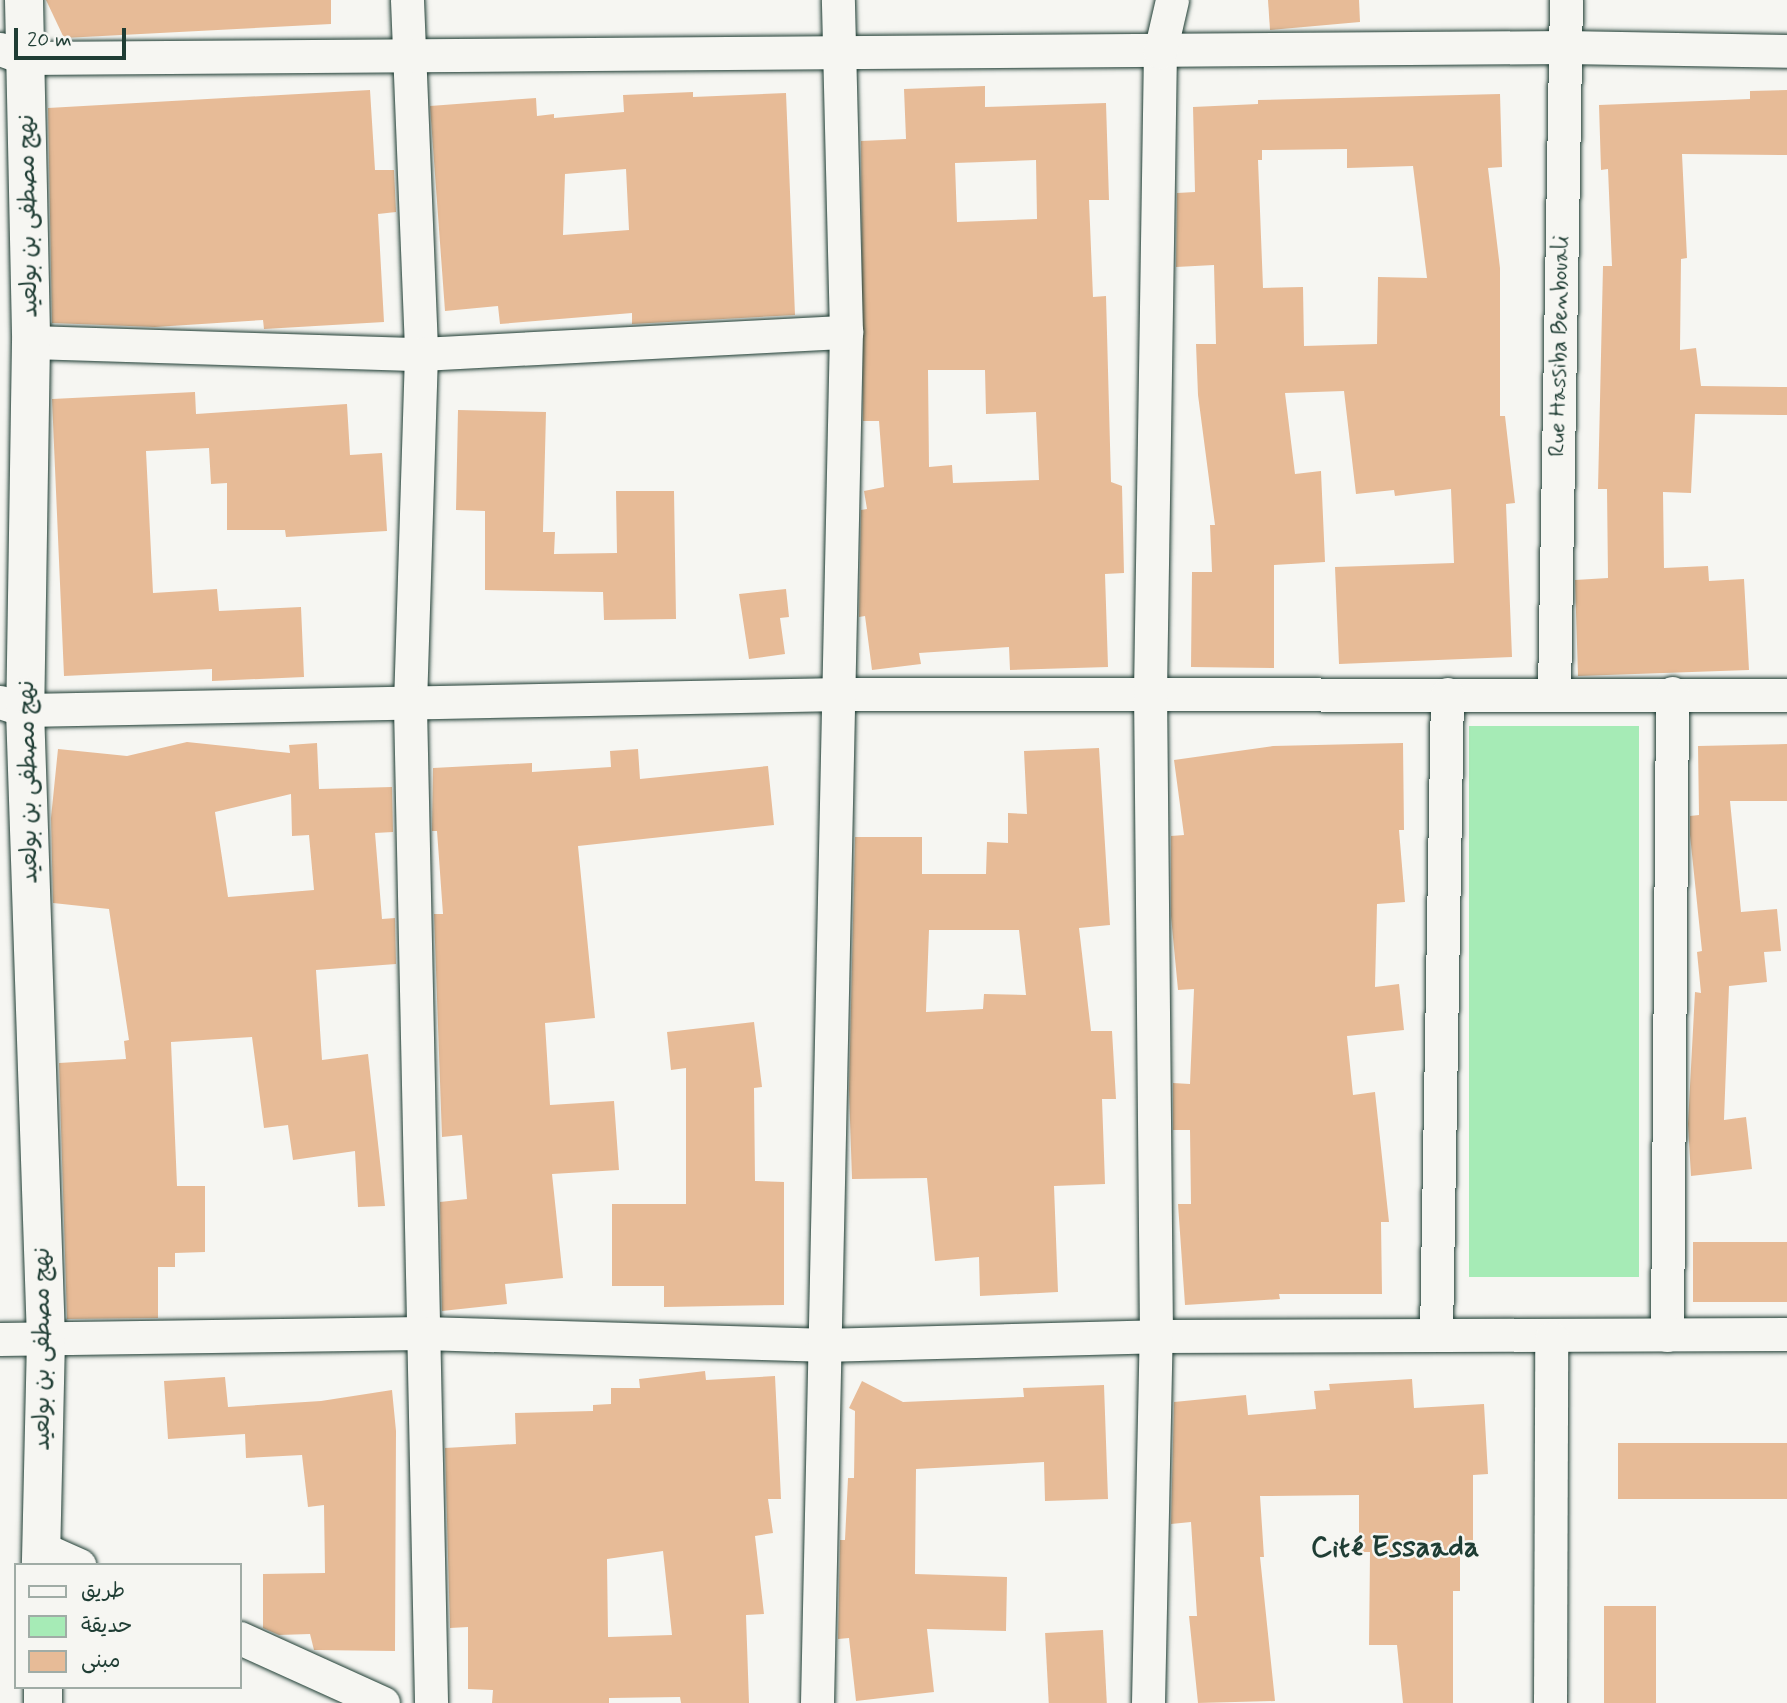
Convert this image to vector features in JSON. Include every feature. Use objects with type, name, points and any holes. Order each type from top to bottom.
[{"type":"main road","name":"نهج مصطفى بن بولعيد","points":[[24,0],[13,53],[31,342],[13,706],[46,1339],[41,1556]]},
{"type":"street","points":[[407,0],[421,355],[410,705],[431,1703]]},
{"type":"street","points":[[817,1703],[821,1345],[841,694],[846,332],[838,0]]},
{"type":"street","points":[[1148,1703],[1156,1336],[1150,693],[1160,52],[1172,0]]},
{"type":"street","name":"Rue Hassiba Benbouali","points":[[1554,692],[1566,0]]},
{"type":"street","points":[[13,53],[1160,52],[1565,47],[1787,51]]},
{"type":"street","points":[[31,342],[421,355],[846,332]]},
{"type":"street","points":[[13,706],[410,705],[841,694],[1554,692],[1787,695]]},
{"type":"street","points":[[1667,1335],[1672,693]]},
{"type":"street","points":[[1436,1335],[1447,694]]},
{"type":"street","points":[[0,1339],[423,1333],[821,1345],[1156,1336],[1436,1335],[1551,1338],[1787,1334]]},
{"type":"street","points":[[1549,1703],[1551,1338]]},
{"type":"street","points":[[41,1556],[71,1563]]},
{"type":"street","points":[[242,1639],[383,1703]]},
{"type":"green space","points":[[1469,726],[1639,726],[1639,1277],[1469,1277]]},
{"type":"building","points":[[46,0],[331,0],[331,24],[64,38]]},
{"type":"building","points":[[1268,0],[1359,0],[1360,22],[1270,30]]},
{"type":"building","points":[[985,86],[985,107],[1106,103],[1109,200],[1089,200],[1093,297],[1106,296],[1111,482],[1122,486],[1124,573],[1105,574],[1108,667],[1010,670],[1009,647],[919,653],[921,664],[872,670],[865,616],[859,617],[861,510],[867,509],[864,491],[884,487],[879,421],[863,421],[861,141],[906,139],[904,89]],"holes":[[[1036,160],[1037,219],[957,222],[955,163]],[[928,370],[985,370],[986,414],[1036,412],[1039,480],[953,483],[952,465],[929,467]]]},
{"type":"building","points":[[370,90],[375,170],[394,170],[396,212],[378,214],[384,322],[264,329],[263,320],[155,327],[52,323],[48,108]]},
{"type":"building","points":[[1787,90],[1787,155],[1682,154],[1687,258],[1681,259],[1680,350],[1696,348],[1701,386],[1787,387],[1787,415],[1695,414],[1691,493],[1663,492],[1664,568],[1708,566],[1709,581],[1744,579],[1749,670],[1578,676],[1575,580],[1608,578],[1607,489],[1598,489],[1603,266],[1612,266],[1608,169],[1601,170],[1599,105],[1750,99],[1750,91]]},
{"type":"building","points":[[693,92],[693,97],[786,93],[795,315],[632,324],[632,313],[500,324],[498,306],[445,311],[430,106],[536,98],[537,116],[554,114],[554,118],[624,112],[623,95]],"holes":[[[626,169],[629,230],[563,235],[565,174]]]},
{"type":"building","points":[[1500,94],[1502,167],[1488,168],[1500,268],[1500,416],[1505,416],[1515,503],[1506,504],[1512,657],[1339,664],[1335,567],[1454,563],[1451,489],[1395,496],[1394,490],[1356,494],[1344,391],[1285,393],[1295,474],[1321,471],[1325,562],[1274,565],[1274,668],[1191,667],[1192,572],[1212,572],[1210,525],[1215,525],[1198,395],[1196,344],[1216,344],[1214,265],[1176,267],[1177,193],[1195,192],[1193,107],[1258,104],[1258,100]],"holes":[[[1347,149],[1347,168],[1413,166],[1427,278],[1378,277],[1377,344],[1304,346],[1303,287],[1263,288],[1258,160],[1262,160],[1262,150]]]},
{"type":"building","points":[[195,392],[196,414],[347,404],[350,455],[382,453],[387,531],[286,537],[285,530],[227,530],[227,483],[211,484],[209,448],[146,451],[153,593],[217,589],[219,611],[301,607],[304,677],[212,681],[212,669],[64,676],[52,399]]},
{"type":"building","points":[[458,410],[546,412],[543,532],[555,532],[554,554],[617,553],[616,491],[674,491],[676,619],[604,620],[603,592],[485,590],[485,511],[456,510]]},
{"type":"building","points":[[786,589],[789,617],[780,618],[785,654],[749,659],[739,594]]},
{"type":"building","points":[[187,742],[290,753],[289,745],[317,743],[319,789],[392,787],[393,832],[375,833],[382,919],[395,918],[396,964],[316,970],[322,1060],[368,1054],[385,1206],[358,1207],[355,1151],[293,1160],[288,1125],[264,1128],[252,1037],[171,1042],[177,1186],[205,1186],[205,1252],[175,1253],[175,1267],[158,1267],[158,1318],[67,1319],[59,1063],[126,1059],[124,1041],[129,1040],[109,909],[53,903],[51,818],[58,749],[127,756]],"holes":[[[291,794],[292,836],[309,835],[314,890],[228,897],[215,812]]]},
{"type":"building","points":[[1403,743],[1404,830],[1399,830],[1405,902],[1377,904],[1375,987],[1399,984],[1404,1030],[1347,1036],[1353,1095],[1375,1092],[1389,1222],[1381,1222],[1382,1294],[1279,1294],[1280,1299],[1185,1305],[1178,1204],[1191,1204],[1190,1130],[1173,1130],[1173,1083],[1190,1084],[1194,989],[1178,990],[1171,916],[1171,836],[1184,835],[1174,760],[1273,746]]},
{"type":"building","points":[[1787,744],[1787,801],[1730,801],[1741,912],[1777,909],[1781,951],[1764,952],[1767,982],[1729,986],[1724,1120],[1746,1117],[1752,1169],[1691,1176],[1688,1124],[1695,992],[1701,993],[1697,952],[1702,951],[1690,835],[1690,816],[1699,815],[1698,746]]},
{"type":"building","points":[[1099,748],[1110,925],[1079,928],[1091,1031],[1112,1031],[1116,1099],[1102,1099],[1105,1184],[1054,1186],[1058,1292],[980,1296],[979,1257],[935,1261],[927,1178],[852,1179],[849,1090],[855,837],[922,837],[922,874],[986,874],[987,842],[1008,843],[1008,813],[1027,814],[1024,751]],"holes":[[[929,930],[1019,930],[1026,995],[984,994],[983,1009],[926,1012]]]},
{"type":"building","points":[[638,749],[640,779],[768,766],[774,825],[578,846],[595,1018],[545,1023],[550,1105],[614,1101],[619,1170],[552,1174],[563,1278],[505,1284],[507,1304],[442,1311],[440,1202],[467,1199],[462,1135],[442,1137],[434,914],[443,914],[437,831],[432,831],[433,768],[532,763],[532,772],[611,767],[610,751]]},
{"type":"building","points":[[754,1022],[762,1087],[754,1088],[755,1181],[784,1182],[784,1305],[664,1307],[664,1286],[612,1286],[612,1204],[686,1204],[686,1068],[671,1070],[667,1032]]},
{"type":"building","points":[[1693,1242],[1787,1242],[1787,1302],[1693,1302]]},
{"type":"building","points":[[705,1371],[706,1380],[775,1376],[781,1499],[768,1499],[773,1533],[755,1536],[764,1614],[746,1615],[749,1703],[681,1703],[680,1697],[609,1698],[609,1703],[492,1703],[493,1690],[468,1689],[468,1627],[450,1628],[445,1448],[516,1444],[515,1413],[593,1411],[593,1405],[611,1404],[611,1388],[640,1388],[639,1379]],"holes":[[[663,1551],[672,1635],[608,1637],[607,1559]]]},
{"type":"building","points":[[225,1377],[228,1407],[321,1401],[392,1390],[396,1431],[395,1651],[314,1650],[310,1634],[279,1635],[263,1628],[263,1574],[325,1573],[324,1505],[308,1507],[302,1455],[246,1458],[245,1434],[168,1439],[164,1381]]},
{"type":"building","points":[[1412,1379],[1414,1408],[1484,1404],[1488,1474],[1473,1475],[1473,1552],[1460,1552],[1460,1591],[1453,1591],[1453,1703],[1403,1703],[1397,1645],[1369,1645],[1370,1552],[1359,1552],[1359,1495],[1260,1496],[1264,1557],[1260,1557],[1275,1701],[1198,1703],[1189,1616],[1197,1616],[1191,1522],[1171,1524],[1174,1402],[1246,1395],[1248,1415],[1316,1409],[1314,1391],[1330,1390],[1329,1384]]},
{"type":"building","points":[[862,1381],[903,1402],[1024,1397],[1023,1388],[1104,1385],[1108,1499],[1045,1501],[1044,1462],[916,1469],[915,1574],[1007,1577],[1006,1631],[927,1629],[934,1692],[856,1701],[849,1638],[838,1639],[840,1540],[845,1540],[848,1478],[854,1478],[855,1411],[849,1408]]},
{"type":"building","points":[[1618,1443],[1787,1443],[1787,1499],[1618,1499]]},
{"type":"building","points":[[1604,1606],[1656,1606],[1656,1703],[1604,1703]]},
{"type":"building","points":[[1103,1630],[1107,1703],[1049,1703],[1045,1633]]},
{"type":"district","name":"Cité Essaada","points":[[1395,1548]]}]
